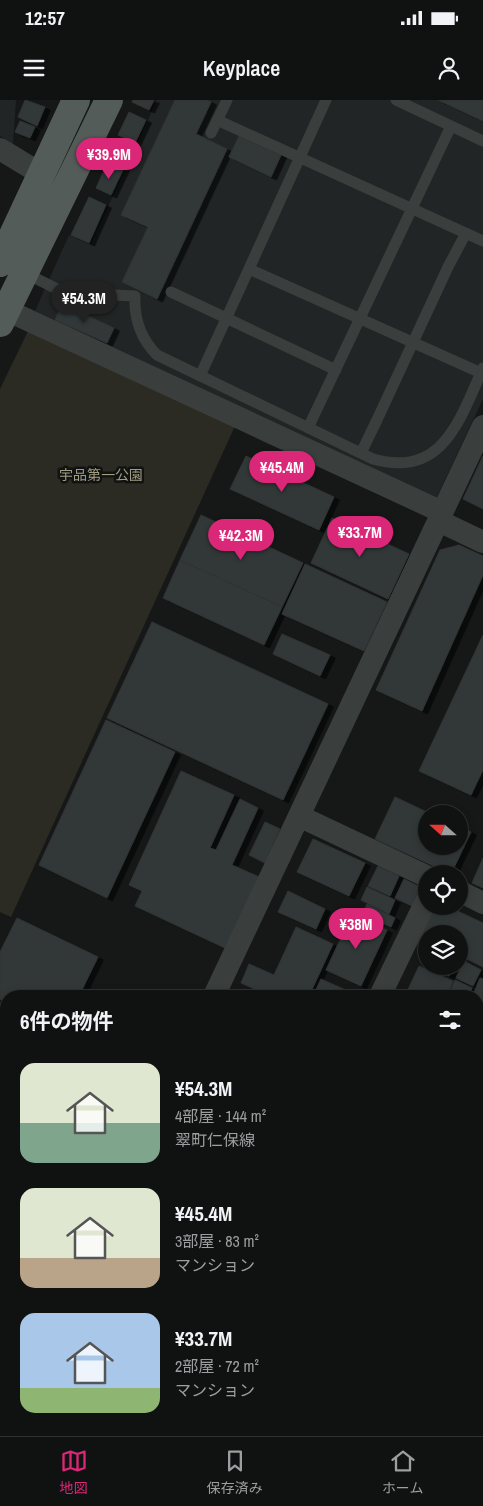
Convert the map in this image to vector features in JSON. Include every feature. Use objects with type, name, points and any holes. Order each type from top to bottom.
[{"type":"main road","points":[[0,263],[76,100]]},
{"type":"main road","points":[[2,314],[25,273],[109,100]]},
{"type":"street","points":[[0,149],[41,174]]},
{"type":"street","points":[[2,314],[440,517],[483,542]]},
{"type":"street","points":[[217,990],[483,426]]},
{"type":"street","points":[[299,816],[418,872]]},
{"type":"street","points":[[468,896],[483,903]]},
{"type":"street","points":[[383,990],[419,915]]},
{"type":"lane","points":[[211,133],[227,100]]},
{"type":"lane","points":[[200,376],[326,100]]},
{"type":"lane","points":[[396,100],[483,141]]},
{"type":"lane","points":[[217,120],[483,241]]},
{"type":"lane","points":[[308,428],[451,126]]},
{"type":"lane","points":[[361,453],[448,267],[466,233]]},
{"type":"lane","points":[[25,273],[65,293],[135,296],[135,307],[141,331],[148,346],[157,355],[361,453],[390,464],[404,464],[422,457],[441,446],[453,433],[482,371],[249,269]]},
{"type":"lane","points":[[171,292],[336,370]]},
{"type":"shaded area","points":[[0,100],[16,100],[13,144],[0,136]]},
{"type":"shaded area","points":[[157,100],[483,100],[483,399],[436,499],[35,311],[69,235],[91,244]]},
{"type":"green space","name":"宇品第一公園","points":[[29,329],[235,426],[11,917],[0,912],[0,389]]},
{"type":"building","points":[[25,100],[45,107],[37,126],[18,117]]},
{"type":"building","points":[[133,100],[154,100],[149,110],[132,102]]},
{"type":"building","points":[[175,100],[207,100],[211,102],[196,134],[227,149],[157,299],[122,282],[148,227],[121,215]]},
{"type":"building","points":[[438,100],[483,100],[483,121]]},
{"type":"building","points":[[129,112],[146,120],[135,143],[118,135]]},
{"type":"building","points":[[20,121],[35,127],[30,138],[15,132]]},
{"type":"building","points":[[239,136],[281,155],[271,177],[229,157]]},
{"type":"building","points":[[115,141],[132,149],[122,172],[105,163]]},
{"type":"building","points":[[107,164],[122,172],[111,195],[96,188]]},
{"type":"building","points":[[89,197],[106,205],[89,243],[71,235]]},
{"type":"building","points":[[62,304],[114,328],[107,343],[55,320]]},
{"type":"building","points":[[246,456],[334,497],[319,530],[230,489]]},
{"type":"building","points":[[483,456],[483,509],[463,499]]},
{"type":"building","points":[[201,515],[303,563],[282,607],[180,560]]},
{"type":"building","points":[[332,518],[409,554],[388,599],[311,563]]},
{"type":"building","points":[[459,545],[483,556],[483,575],[422,711],[376,690],[440,550]]},
{"type":"building","points":[[180,560],[282,607],[264,645],[163,598]]},
{"type":"building","points":[[305,564],[387,602],[364,651],[282,614]]},
{"type":"building","points":[[152,622],[328,704],[283,800],[107,718]]},
{"type":"building","points":[[282,634],[330,655],[320,676],[273,654]]},
{"type":"building","points":[[483,635],[483,770],[471,795],[419,771]]},
{"type":"building","points":[[106,720],[175,752],[107,898],[39,865]]},
{"type":"building","points":[[181,771],[234,795],[210,848],[216,850],[240,799],[258,808],[232,865],[264,879],[227,949],[135,906],[142,891],[129,885]]},
{"type":"building","points":[[395,797],[418,808],[418,855],[460,855],[455,865],[431,865],[375,839]]},
{"type":"building","points":[[265,822],[280,829],[265,863],[249,855]]},
{"type":"building","points":[[313,839],[365,863],[349,896],[297,872]]},
{"type":"building","points":[[483,858],[483,888],[472,883]]},
{"type":"building","points":[[378,866],[399,876],[390,896],[368,886]]},
{"type":"building","points":[[404,879],[418,886],[418,892],[412,906],[395,898]]},
{"type":"building","points":[[367,887],[395,900],[389,914],[361,900]]},
{"type":"building","points":[[288,891],[325,909],[316,929],[278,912]]},
{"type":"building","points":[[367,904],[395,918],[391,927],[362,914]]},
{"type":"building","points":[[352,914],[387,930],[361,986],[326,970]]},
{"type":"building","points":[[430,915],[466,915],[483,923],[483,967],[468,960],[468,925],[425,925]]},
{"type":"building","points":[[17,918],[98,957],[82,990],[0,990],[0,952]]},
{"type":"building","points":[[296,927],[333,944],[312,990],[256,990],[241,983],[249,964],[274,975]]},
{"type":"building","points":[[468,963],[481,970],[473,986],[456,978],[457,975],[468,975]]},
{"type":"building","points":[[418,968],[418,975],[439,975],[453,981],[449,990],[408,990]]},
{"type":"building","points":[[480,978],[483,979],[483,990],[475,990]]},
{"type":"building","points":[[321,979],[346,990],[316,990]]},
{"type":"building","points":[[455,980],[472,988],[471,990],[451,990]]}]
